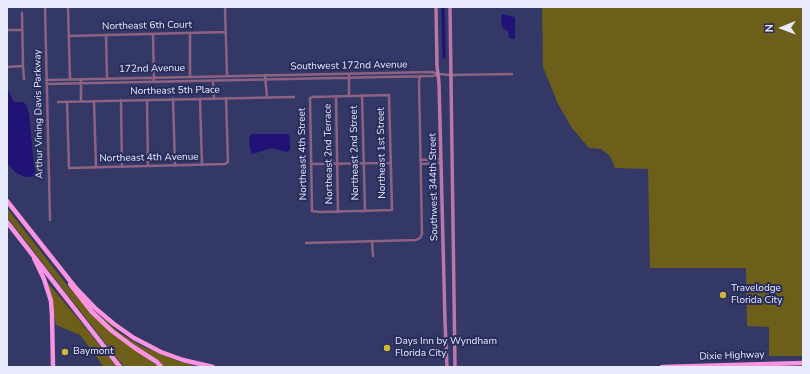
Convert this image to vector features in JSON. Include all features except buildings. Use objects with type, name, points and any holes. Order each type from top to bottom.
[{"type":"highway","points":[[7,201],[64,273],[96,309],[114,324],[155,350],[195,363],[213,367]]},
{"type":"highway","points":[[7,222],[120,367]]},
{"type":"highway","points":[[32,253],[44,279],[50,301],[52,314],[53,366]]},
{"type":"highway","points":[[64,273],[68,283],[98,319],[119,337],[157,362],[161,367]]},
{"type":"highway","name":"Dixie Highway","points":[[662,367],[743,366],[803,363]]},
{"type":"main road","name":"Southwest 344th Street","points":[[436,7],[447,367]]},
{"type":"main road","name":"Southwest 344th Street","points":[[450,7],[452,252],[455,367]]},
{"type":"main road","points":[[443,250],[452,252]]},
{"type":"main road","points":[[443,255],[452,252]]},
{"type":"street","name":"Arthur Vining Davis Parkway","points":[[45,7],[50,220]]},
{"type":"street","points":[[68,7],[70,79]]},
{"type":"street","points":[[225,7],[227,76]]},
{"type":"street","points":[[22,13],[24,78]]},
{"type":"street","points":[[7,30],[22,30]]},
{"type":"street","name":"Northeast 6th Court","points":[[69,36],[226,32]]},
{"type":"street","points":[[190,33],[190,76]]},
{"type":"street","points":[[153,34],[154,82]]},
{"type":"street","points":[[106,35],[107,78]]},
{"type":"street","points":[[7,66],[23,66]]},
{"type":"street","name":"Southwest 172nd Avenue","points":[[259,75],[432,72],[450,76],[512,74]]},
{"type":"street","points":[[349,74],[349,96]]},
{"type":"street","name":"Southwest 172nd Avenue","points":[[259,80],[420,76],[438,74]]},
{"type":"street","name":"172nd Avenue","points":[[46,80],[259,75]]},
{"type":"street","points":[[265,75],[267,97]]},
{"type":"street","points":[[306,243],[416,240],[421,236],[420,76]]},
{"type":"street","points":[[81,79],[81,101]]},
{"type":"street","name":"172nd Avenue","points":[[47,84],[259,80]]},
{"type":"street","points":[[213,81],[214,98]]},
{"type":"street","name":"Northeast 1st Street","points":[[362,95],[389,94],[392,210],[365,211]]},
{"type":"street","points":[[336,96],[362,95]]},
{"type":"street","name":"Northeast 2nd Street","points":[[362,95],[365,211]]},
{"type":"street","name":"Northeast 4th Street","points":[[336,96],[312,96],[310,98],[311,164],[312,211],[338,212]]},
{"type":"street","name":"Northeast 2nd Terrace","points":[[336,96],[338,212]]},
{"type":"street","name":"Northeast 5th Place","points":[[58,102],[294,97]]},
{"type":"street","name":"Northeast 4th Avenue","points":[[67,102],[69,168],[175,166],[225,164],[228,162],[226,98]]},
{"type":"street","points":[[173,99],[175,166]]},
{"type":"street","points":[[200,99],[202,165]]},
{"type":"street","points":[[121,100],[122,167]]},
{"type":"street","points":[[147,100],[148,166]]},
{"type":"street","points":[[94,101],[96,167]]},
{"type":"street","points":[[420,160],[441,161]]},
{"type":"street","points":[[420,164],[441,161]]},
{"type":"street","points":[[311,164],[390,163]]},
{"type":"street","points":[[338,212],[365,211]]},
{"type":"street","points":[[372,241],[373,256]]},
{"type":"shaded area","points":[[542,7],[803,7],[803,356],[769,356],[769,327],[747,326],[746,268],[650,268],[648,169],[615,168],[610,156],[601,149],[589,148],[572,128],[558,104],[543,67]]},
{"type":"shaded area","points":[[502,14],[515,17],[515,38],[509,38],[508,31],[502,28]]},
{"type":"shaded area","points":[[7,91],[14,102],[22,102],[26,104],[29,113],[35,174],[32,177],[26,177],[16,173],[7,163]]},
{"type":"shaded area","points":[[251,134],[288,134],[290,137],[290,150],[287,152],[272,148],[252,154],[249,137]]},
{"type":"shaded area","points":[[7,208],[70,289],[99,321],[159,367],[124,367],[7,217]]},
{"type":"shaded area","points":[[47,282],[117,367],[104,367],[80,335],[56,325],[52,297]]},
{"type":"shaded area","points":[[99,315],[120,333],[141,346],[178,361],[198,367],[163,367],[158,361],[114,331],[99,317]]},
{"type":"waterway","points":[[443,7],[444,57]]},
{"type":"place","name":"Travelodge Florida City","points":[[723,295]]},
{"type":"place","name":"Days Inn by Wyndham Florida City","points":[[387,348]]},
{"type":"place","name":"Baymont","points":[[65,352]]}]
